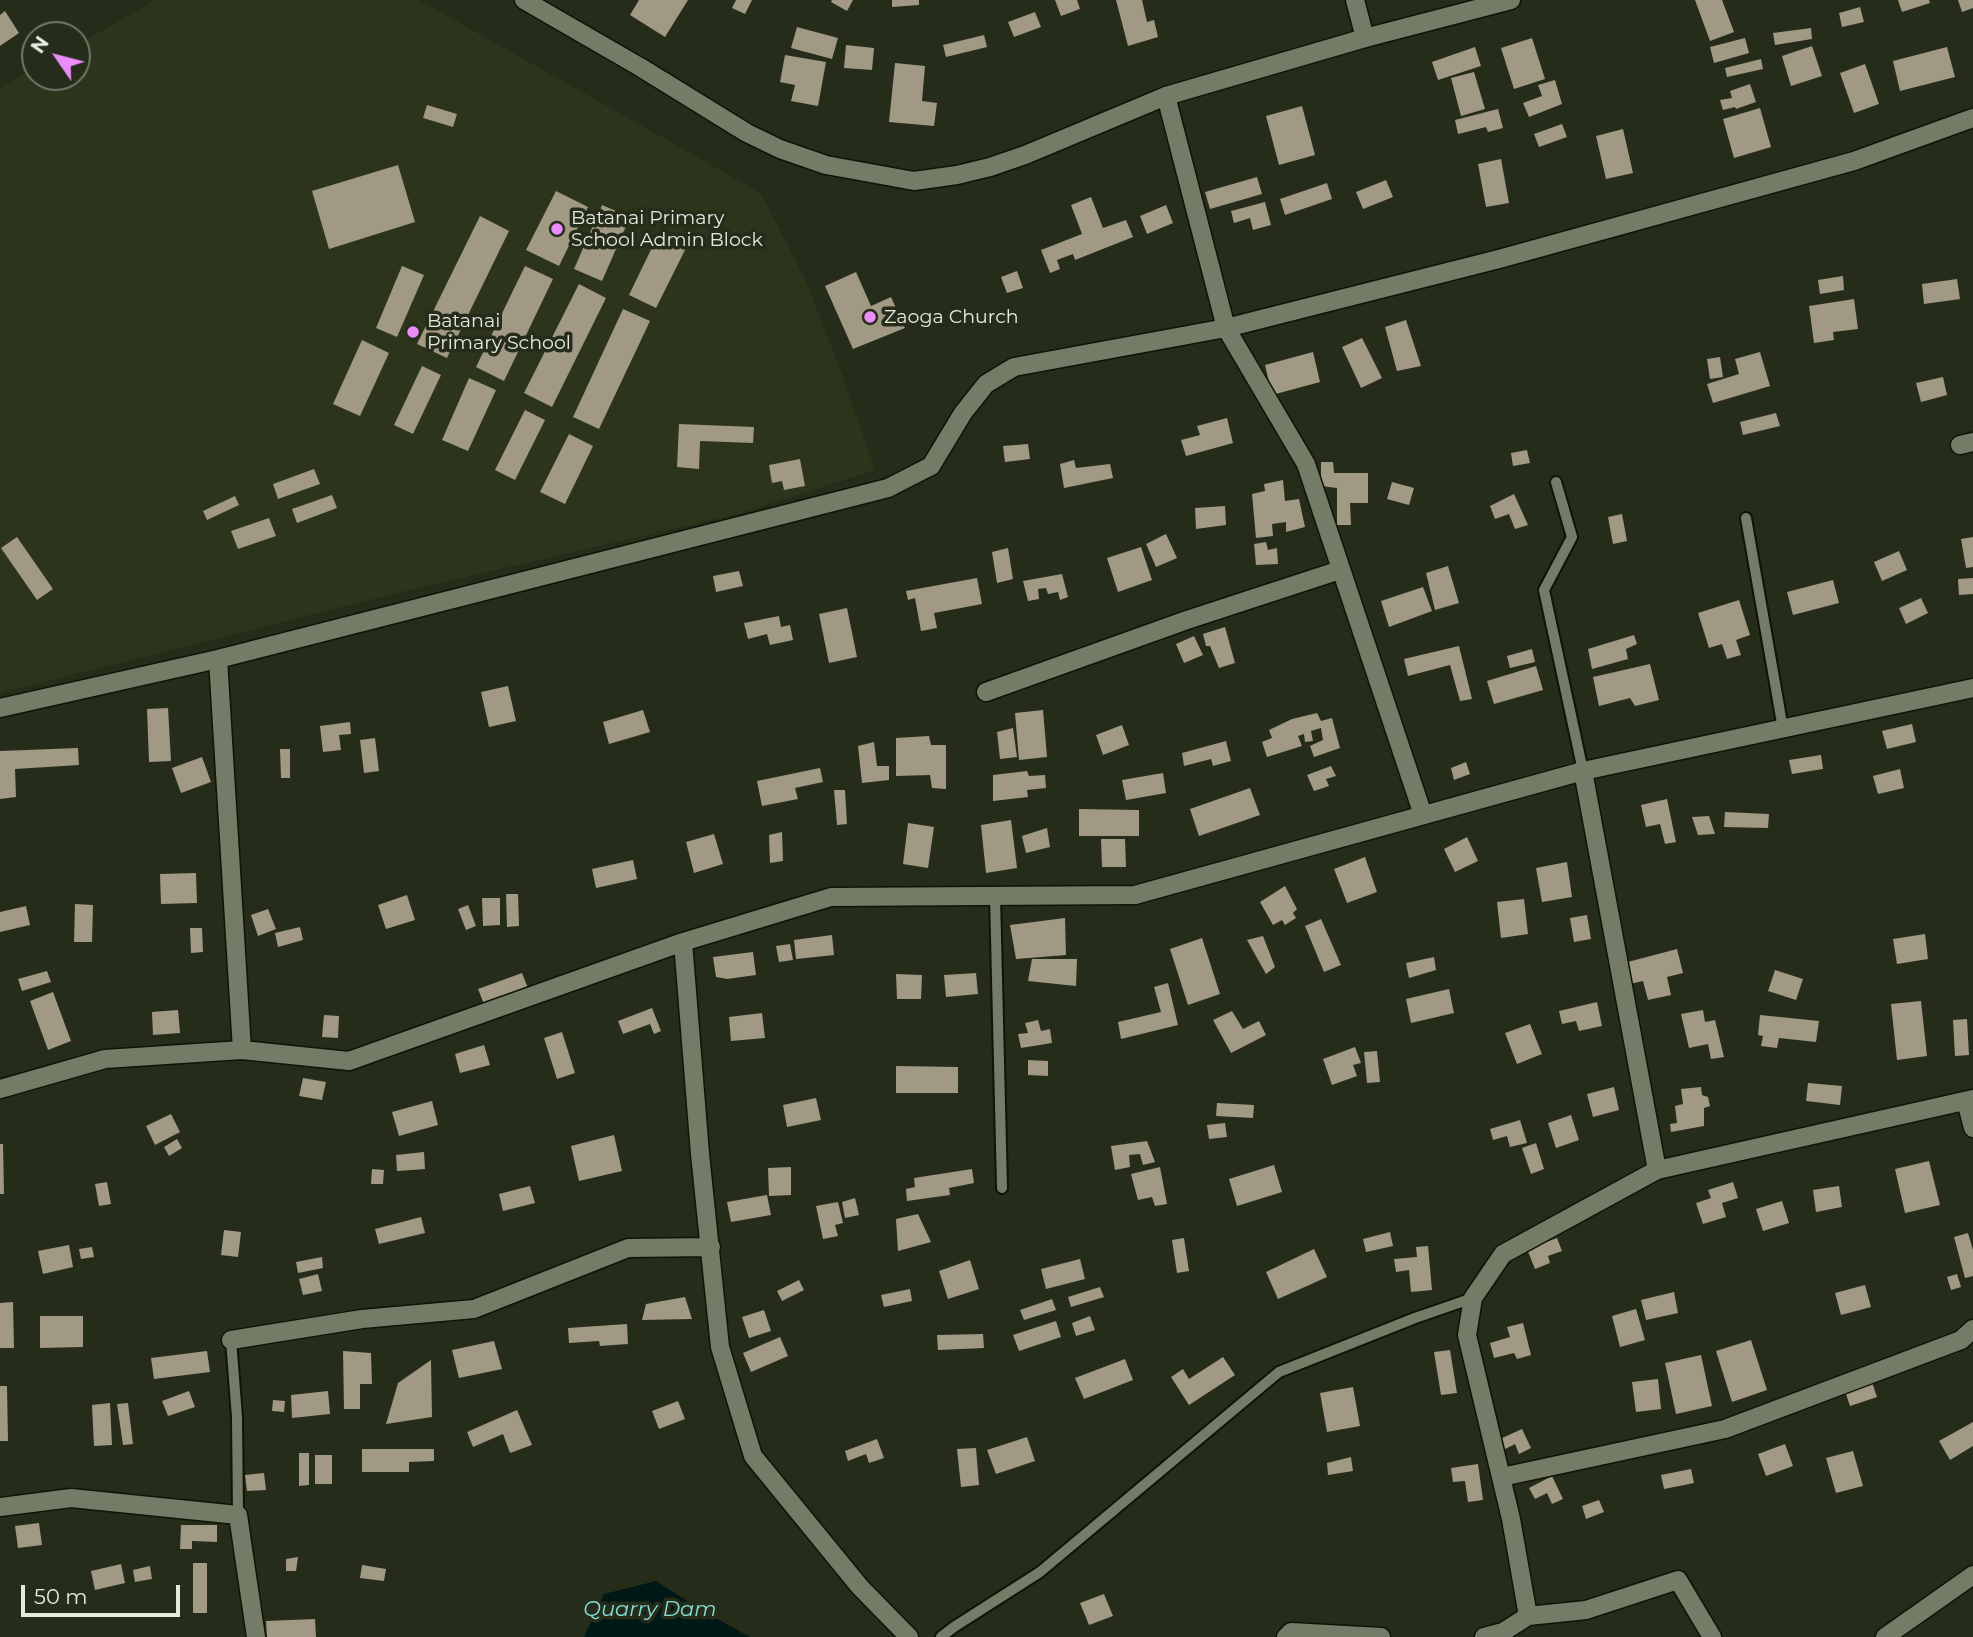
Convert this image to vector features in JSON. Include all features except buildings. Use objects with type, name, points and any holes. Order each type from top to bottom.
[{"type":"street","points":[[524,0],[640,66],[747,133],[780,149],[826,164],[914,181],[957,175],[1002,163],[1166,96],[1365,38],[1511,0]]},
{"type":"street","points":[[1354,0],[1365,38]]},
{"type":"street","points":[[1166,96],[1226,328],[1306,464],[1423,815]]},
{"type":"street","points":[[0,708],[218,659],[888,488],[931,466],[963,413],[986,384],[1014,367],[1226,328],[1499,259],[1841,164],[1973,118]]},
{"type":"street","points":[[986,692],[1187,620],[1340,570]]},
{"type":"street","points":[[218,659],[242,1050]]},
{"type":"street","points":[[0,1089],[106,1059],[242,1050],[349,1061],[683,942],[831,897],[1135,895],[1583,771],[1973,688]]},
{"type":"street","points":[[1583,771],[1657,1170]]},
{"type":"street","points":[[683,942],[700,1154],[720,1347],[754,1456],[860,1587],[909,1637]]},
{"type":"street","points":[[1528,1616],[1502,1477],[1467,1335],[1473,1298],[1503,1254],[1657,1170],[1969,1100],[1973,1128]]},
{"type":"street","points":[[231,1340],[362,1319],[474,1309],[628,1248],[711,1247]]},
{"type":"street","points":[[1502,1477],[1725,1429],[1961,1340],[1973,1329]]},
{"type":"street","points":[[0,1507],[71,1498],[238,1516],[256,1637]]},
{"type":"street","points":[[1885,1637],[1973,1575]]},
{"type":"street","points":[[1484,1637],[1503,1632],[1528,1616],[1586,1609],[1678,1580],[1712,1637]]},
{"type":"street","points":[[1286,1637],[1292,1632],[1381,1637]]},
{"type":"lane","points":[[1556,482],[1572,537],[1545,590],[1583,771]]},
{"type":"lane","points":[[1746,518],[1783,729]]},
{"type":"lane","points":[[995,895],[1002,1188]]},
{"type":"lane","points":[[941,1637],[1040,1572],[1279,1372],[1473,1298]]},
{"type":"lane","points":[[231,1340],[237,1417],[238,1516]]},
{"type":"shaded area","name":"Batanai Primary School","points":[[156,0],[419,0],[761,193],[806,281],[875,470],[738,514],[401,592],[0,693],[0,88],[21,76],[21,91],[91,91],[91,37]]},
{"type":"water","name":"Quarry Dam","points":[[656,1581],[750,1637],[584,1637],[604,1594]]},
{"type":"place","name":"Batanai Primary School Admin Block","points":[[557,229]]},
{"type":"place","name":"Zaoga Church","points":[[870,317]]},
{"type":"place","name":"Batanai Primary School","points":[[413,332]]}]
